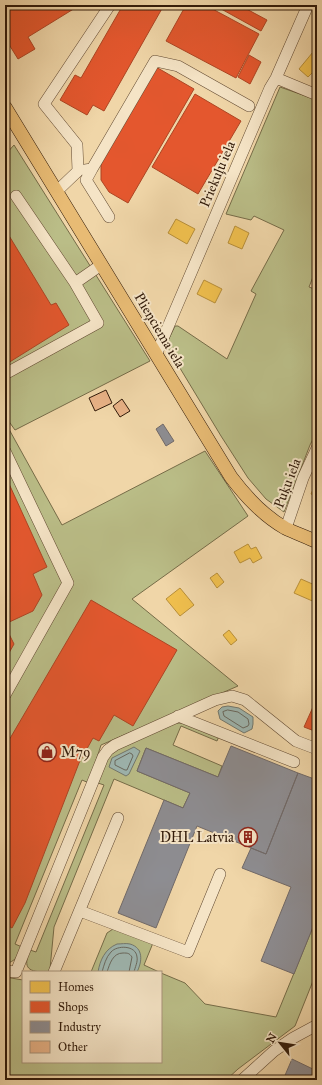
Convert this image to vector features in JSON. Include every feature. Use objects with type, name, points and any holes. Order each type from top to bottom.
[{"type":"main road","name":"Plieņciema iela","points":[[5,107],[156,355],[242,491],[271,518],[286,528],[317,542]]},
{"type":"street","points":[[78,171],[77,144],[44,104],[110,5]]},
{"type":"street","name":"Priekuļu iela","points":[[156,355],[270,88],[276,78],[308,5]]},
{"type":"street","points":[[109,217],[86,180],[154,61],[178,66],[249,106]]},
{"type":"street","points":[[276,78],[317,95]]},
{"type":"street","points":[[57,191],[78,171],[92,170]]},
{"type":"street","points":[[5,374],[98,323],[75,283],[16,196]]},
{"type":"street","points":[[75,283],[101,265]]},
{"type":"street","name":"Puķu iela","points":[[286,528],[303,478],[317,448]]},
{"type":"street","points":[[5,451],[68,583],[5,695]]},
{"type":"street","points":[[15,972],[103,757],[108,750],[115,745],[178,716],[215,700],[232,696],[245,700],[296,740],[317,749]]},
{"type":"street","points":[[178,716],[294,762]]},
{"type":"street","points":[[54,971],[118,818]]},
{"type":"street","points":[[80,911],[188,952],[220,874]]},
{"type":"street","points":[[242,1080],[274,1051],[293,1038],[317,1025]]},
{"type":"green space","points":[[280,87],[317,100],[317,267],[309,287],[317,290],[317,431],[310,445],[284,512],[266,499],[248,478],[166,345],[175,326],[178,326],[227,359],[256,294],[251,291],[284,230],[254,216],[251,220],[226,214]]},
{"type":"green space","points":[[14,145],[150,361],[15,430],[5,416],[5,155]]},
{"type":"green space","points":[[5,422],[62,525],[205,451],[248,516],[132,599],[238,686],[101,745],[89,783],[82,780],[15,944],[22,947],[16,958],[5,964]]},
{"type":"green space","points":[[176,723],[187,723],[219,736],[217,741],[181,726],[173,745],[222,766],[218,777],[146,748],[137,771],[190,793],[183,808],[114,779],[54,927],[50,969],[48,971],[32,970],[27,965],[30,950],[36,952],[104,785],[98,783],[108,756],[119,748]]},
{"type":"green space","points":[[317,917],[317,971],[295,1026],[238,1069],[226,1080],[5,1080],[5,977],[22,980],[22,1063],[162,1063],[162,973],[185,983],[205,1004],[276,1017]]},
{"type":"green space","points":[[113,929],[153,943],[144,965],[157,971],[91,971],[107,933]]},
{"type":"water","points":[[228,706],[239,708],[253,717],[252,729],[244,733],[220,719],[218,711],[222,707]]},
{"type":"water","points":[[134,747],[140,751],[129,774],[126,776],[109,767],[112,758]]},
{"type":"water","points":[[117,944],[130,944],[138,949],[141,960],[137,971],[98,971],[104,955]]},
{"type":"building: Homes","points":[[313,52],[317,56],[317,68],[308,77],[299,69]]},
{"type":"building: Homes","points":[[176,219],[195,229],[187,244],[168,233]]},
{"type":"building: Homes","points":[[235,226],[249,233],[242,249],[228,243]]},
{"type":"building: Homes","points":[[204,280],[222,289],[215,303],[197,294]]},
{"type":"building: Homes","points":[[317,480],[317,497],[311,494]]},
{"type":"building: Homes","points":[[248,544],[251,549],[256,547],[262,558],[253,563],[250,558],[240,563],[234,552]]},
{"type":"building: Homes","points":[[217,573],[224,582],[217,588],[210,578]]},
{"type":"building: Homes","points":[[301,579],[317,586],[317,603],[294,593]]},
{"type":"building: Homes","points":[[180,588],[194,605],[180,616],[166,599]]},
{"type":"building: Homes","points":[[229,630],[237,640],[231,645],[223,635]]},
{"type":"building: Shops","points":[[5,5],[8,7],[12,5],[80,5],[28,37],[35,49],[18,59],[5,38]]},
{"type":"building: Shops","points":[[123,5],[164,5],[104,111],[93,105],[87,115],[60,100],[75,75],[81,78]]},
{"type":"building: Shops","points":[[186,5],[205,5],[259,34],[236,78],[166,41]]},
{"type":"building: Shops","points":[[214,5],[239,5],[267,20],[261,31]]},
{"type":"building: Shops","points":[[249,55],[261,62],[250,84],[238,77]]},
{"type":"building: Shops","points":[[156,67],[194,89],[128,203],[109,192],[101,180],[101,162]]},
{"type":"building: Shops","points":[[195,94],[241,121],[198,194],[152,167]]},
{"type":"building: Shops","points":[[5,229],[51,305],[56,303],[69,325],[8,363],[5,357]]},
{"type":"building: Shops","points":[[5,475],[47,567],[33,574],[42,595],[33,611],[5,624]]},
{"type":"building: Shops","points":[[91,600],[177,650],[133,726],[114,715],[99,741],[93,738],[79,763],[25,903],[12,928],[5,924],[5,747]]},
{"type":"building: Shops","points":[[5,626],[14,644],[5,660]]},
{"type":"building: Shops","points":[[317,698],[317,732],[304,727]]},
{"type":"building: Industry","points":[[163,424],[174,441],[166,446],[156,429]]},
{"type":"building: Industry","name":"DHL Latvia","points":[[231,746],[298,773],[266,854],[197,826],[156,928],[118,913],[164,800],[183,808],[190,793],[137,771],[146,748],[218,777]]},
{"type":"building: Industry","points":[[298,773],[317,780],[317,917],[294,974],[261,961],[291,887],[242,868],[251,848],[266,854]]},
{"type":"building: Industry","points":[[292,1059],[317,1071],[317,1080],[283,1080]]},
{"type":"building: Other","points":[[106,390],[112,403],[95,411],[89,398]]},
{"type":"building: Other","points":[[122,399],[130,411],[120,417],[113,406]]},
{"type":"place","name":"M79","points":[[47,752]]},
{"type":"place","name":"DHL Latvia","points":[[248,837]]}]
